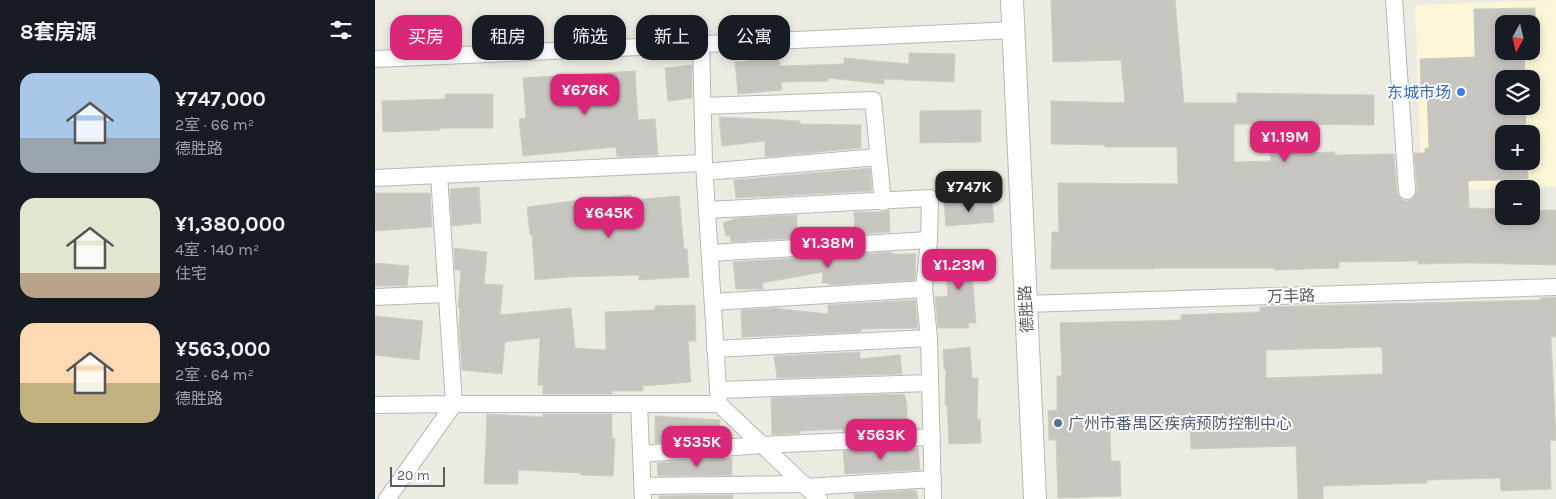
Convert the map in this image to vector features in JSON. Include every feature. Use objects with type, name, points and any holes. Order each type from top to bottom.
[{"type":"street","name":"德胜路","points":[[1013,0],[1035,499]]},
{"type":"street","points":[[1394,0],[1407,191]]},
{"type":"street","points":[[708,44],[1014,30]]},
{"type":"street","points":[[375,59],[636,47]]},
{"type":"street","points":[[702,60],[709,253],[718,397],[762,445],[819,499]]},
{"type":"street","points":[[703,106],[873,100],[883,202]]},
{"type":"street","points":[[375,178],[705,167],[878,157]]},
{"type":"street","points":[[387,499],[454,404],[439,175]]},
{"type":"street","points":[[707,210],[930,198],[925,289],[929,338],[933,499]]},
{"type":"street","points":[[709,253],[929,240]]},
{"type":"street","name":"万丰路","points":[[1026,304],[1556,287]]},
{"type":"street","points":[[713,302],[925,289]]},
{"type":"street","points":[[375,297],[446,294]]},
{"type":"street","points":[[715,349],[929,338]]},
{"type":"street","points":[[375,405],[639,404],[930,383]]},
{"type":"street","points":[[639,404],[643,493],[933,479]]},
{"type":"street","points":[[641,454],[762,445],[932,437]]},
{"type":"shaded area","name":"东城市场","points":[[1556,0],[1556,187],[1540,187],[1540,180],[1495,180],[1495,189],[1422,191],[1415,5]]},
{"type":"building","points":[[1051,0],[1175,0],[1184,103],[1237,103],[1237,93],[1374,95],[1374,125],[1234,124],[1234,162],[1271,161],[1270,154],[1335,152],[1335,155],[1394,154],[1397,192],[1402,200],[1407,201],[1413,199],[1417,191],[1414,153],[1425,153],[1425,148],[1429,148],[1427,90],[1421,91],[1420,59],[1475,57],[1474,9],[1535,8],[1535,15],[1495,15],[1495,60],[1524,60],[1525,70],[1495,70],[1495,115],[1525,115],[1526,125],[1495,125],[1495,170],[1528,170],[1528,179],[1468,181],[1469,208],[1495,209],[1495,225],[1540,225],[1540,210],[1556,210],[1556,265],[1418,264],[1418,261],[1339,262],[1339,268],[1275,270],[1275,268],[1051,269],[1052,232],[1059,232],[1058,183],[1178,184],[1177,147],[1105,147],[1105,145],[1051,144],[1051,101],[1125,103],[1121,60],[1053,62]]},
{"type":"building","points":[[909,53],[955,54],[954,82],[884,79],[884,84],[828,78],[828,81],[781,82],[782,90],[738,94],[735,62],[779,60],[780,66],[844,64],[844,58],[909,64]]},
{"type":"building","points":[[692,65],[692,98],[668,101],[665,68]]},
{"type":"building","points":[[635,71],[638,120],[655,119],[658,155],[617,157],[616,147],[523,156],[519,119],[526,118],[523,78]]},
{"type":"building","points":[[445,94],[493,94],[493,128],[440,128],[440,130],[383,132],[382,101],[445,99]]},
{"type":"building","points":[[981,110],[981,142],[920,143],[920,111]]},
{"type":"building","points":[[719,117],[800,121],[800,124],[861,125],[861,148],[765,157],[765,141],[722,146]]},
{"type":"building","points":[[870,168],[872,191],[736,198],[734,180]]},
{"type":"building","points":[[479,187],[481,223],[452,226],[450,189]]},
{"type":"building","points":[[375,193],[430,193],[432,227],[375,231]]},
{"type":"building","points":[[631,195],[631,200],[679,196],[684,249],[687,249],[689,277],[639,280],[639,275],[535,280],[532,235],[530,235],[527,207]]},
{"type":"building","points":[[992,199],[994,222],[946,226],[944,204]]},
{"type":"building","points":[[889,210],[890,232],[855,234],[854,212],[883,212]]},
{"type":"building","points":[[797,215],[797,238],[731,242],[730,235],[726,236],[723,223],[737,218]]},
{"type":"building","points":[[454,248],[487,252],[484,284],[503,285],[500,315],[571,308],[575,348],[606,350],[605,312],[655,310],[655,306],[695,305],[696,341],[688,341],[691,382],[643,386],[643,391],[612,391],[612,394],[543,394],[543,385],[538,385],[540,338],[505,342],[502,374],[462,370],[460,309],[458,307],[461,270],[455,270]]},
{"type":"building","points":[[982,251],[984,274],[972,275],[976,323],[968,323],[969,328],[938,328],[935,297],[948,296],[944,255]]},
{"type":"building","points":[[892,252],[892,254],[916,254],[915,280],[829,285],[829,283],[822,283],[823,272],[762,283],[763,289],[736,289],[733,262]]},
{"type":"building","points":[[375,263],[409,266],[407,286],[375,286]]},
{"type":"building","points":[[1556,297],[1556,337],[1551,337],[1556,440],[1550,441],[1551,489],[1501,491],[1500,478],[1427,480],[1427,483],[1323,486],[1323,499],[1298,499],[1296,446],[1191,449],[1190,427],[1110,429],[1111,461],[1120,461],[1121,496],[1058,498],[1056,440],[1049,440],[1048,411],[1057,410],[1057,376],[1062,376],[1060,323],[1181,320],[1181,315],[1260,312],[1260,307],[1541,300],[1540,298]],"holes":[[[1382,347],[1383,374],[1266,378],[1266,350]]]},
{"type":"building","points":[[915,300],[918,328],[861,329],[861,332],[742,337],[741,310],[773,308],[828,314],[828,305]]},
{"type":"building","points":[[375,316],[423,321],[419,360],[375,355]]},
{"type":"building","points":[[970,347],[972,378],[978,378],[977,419],[980,419],[981,443],[949,444],[947,405],[945,405],[946,369],[944,369],[943,350]]},
{"type":"building","points":[[860,352],[860,359],[900,355],[902,374],[777,378],[774,356]]},
{"type":"building","points":[[904,394],[907,404],[907,428],[800,431],[800,433],[772,435],[771,398]]},
{"type":"building","points":[[487,414],[543,417],[543,414],[612,414],[612,438],[615,439],[613,476],[518,470],[518,484],[484,484]]},
{"type":"building","points":[[655,416],[720,420],[719,438],[655,443]]},
{"type":"building","points":[[918,448],[920,470],[845,474],[843,451]]},
{"type":"building","points":[[732,458],[732,475],[658,476],[657,463]]},
{"type":"building","points":[[916,490],[918,499],[855,499],[854,494]]},
{"type":"building","points":[[733,495],[733,499],[659,499],[659,496]]},
{"type":"place","name":"东城市场","points":[[1461,92]]},
{"type":"place","name":"广州市番禺区疾病预防控制中心","points":[[1058,423]]}]
